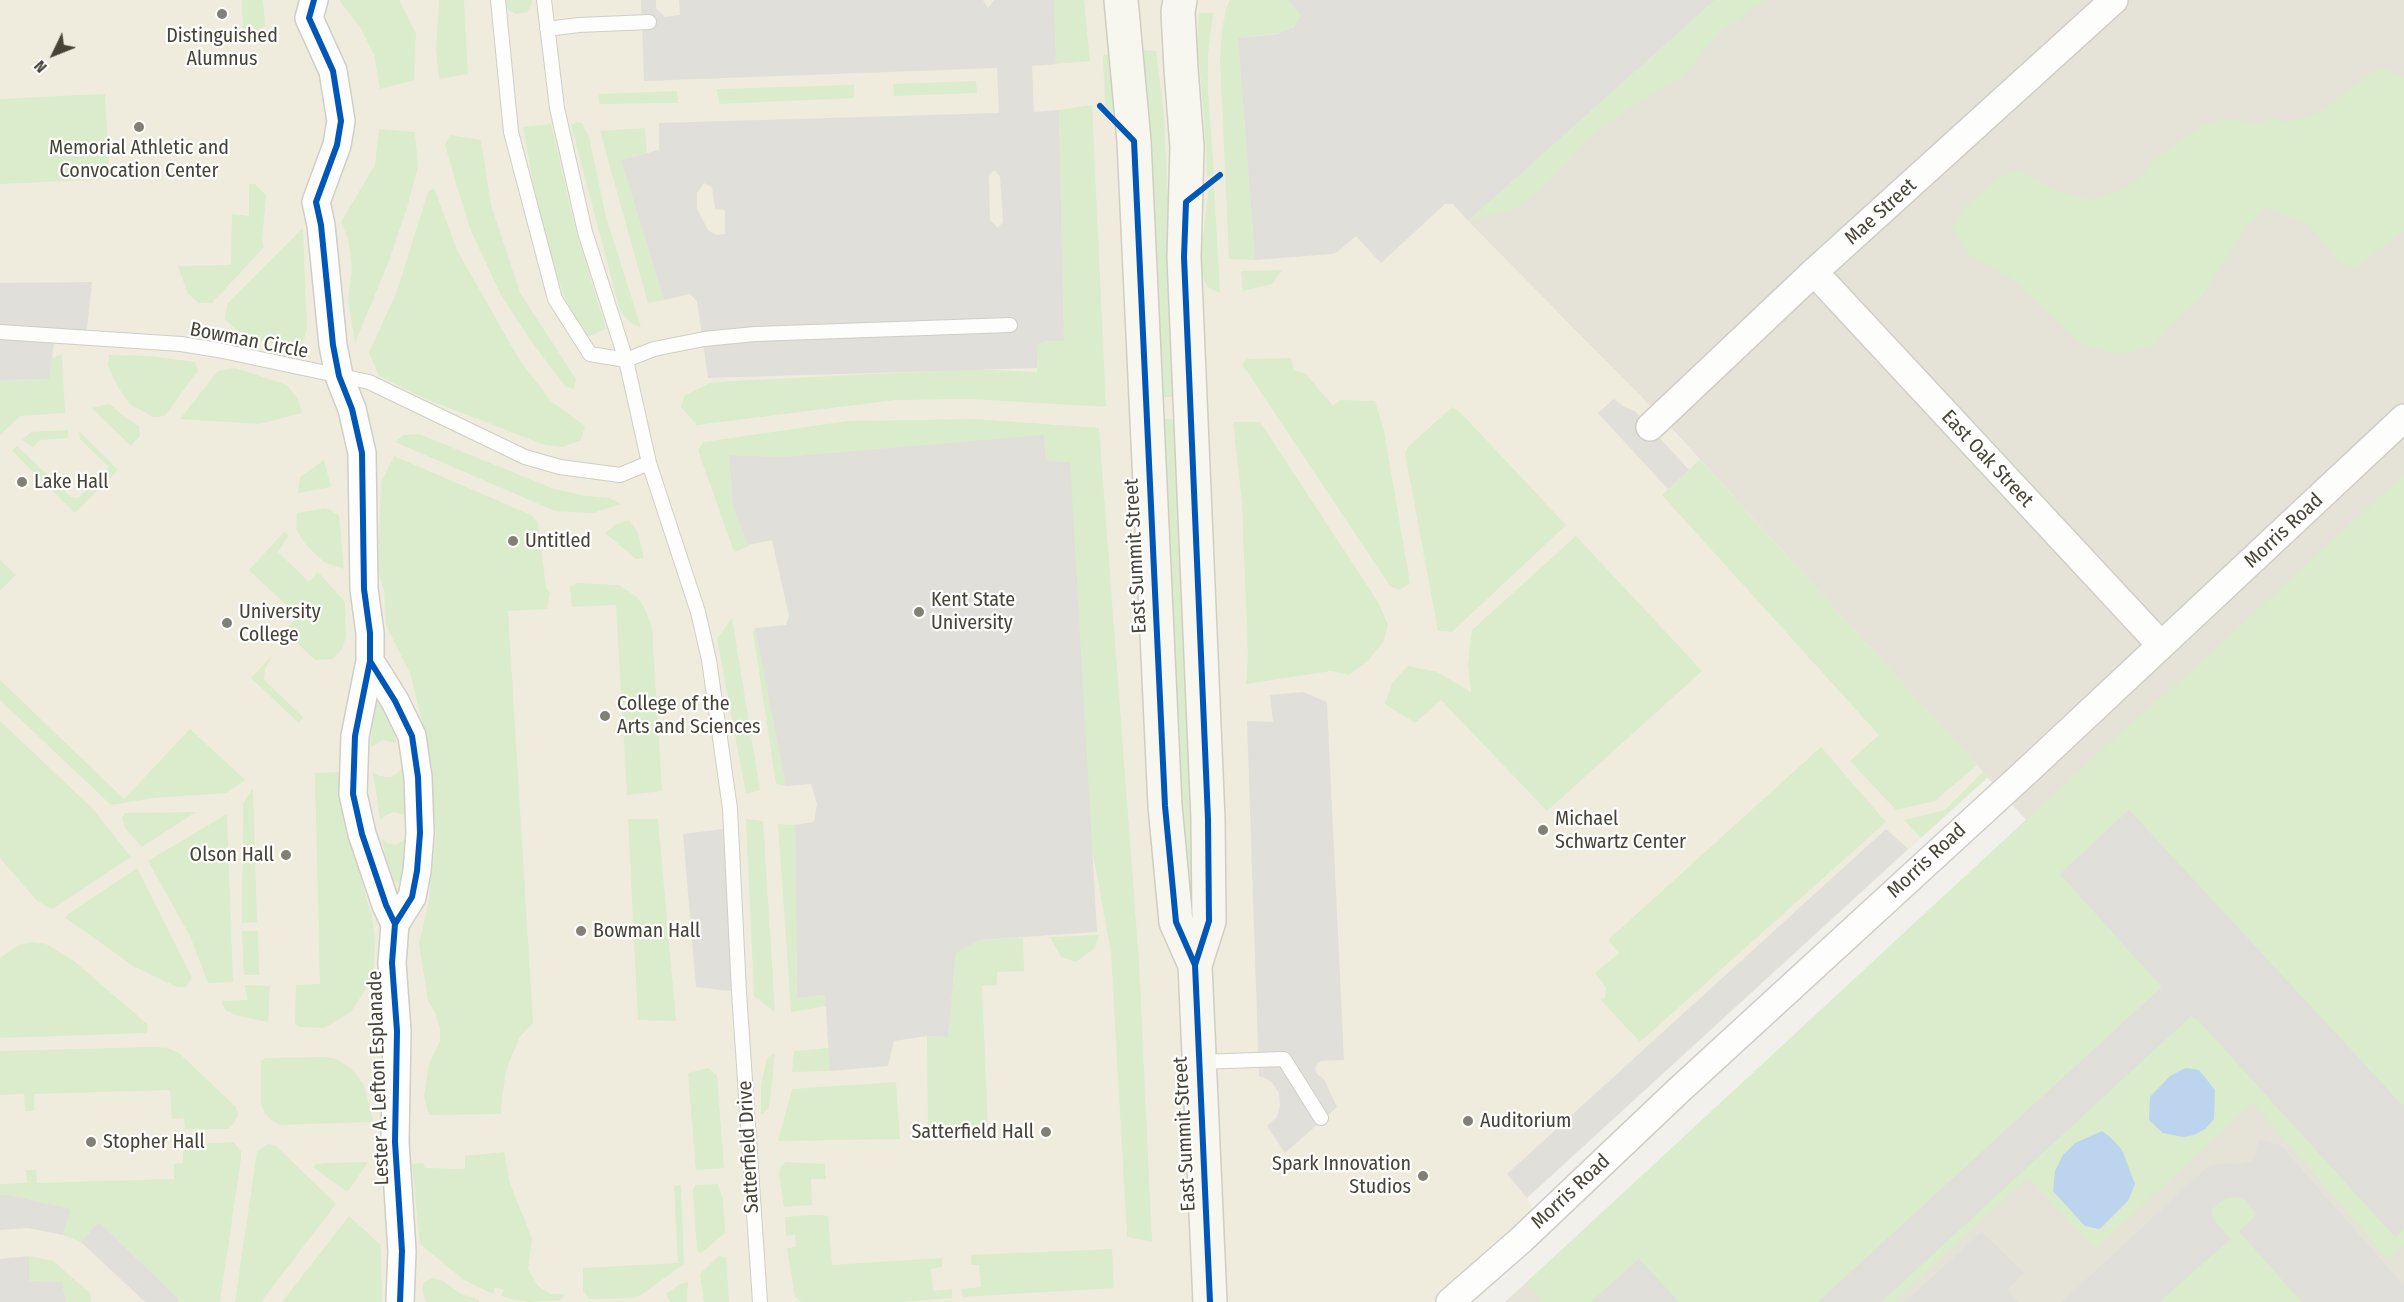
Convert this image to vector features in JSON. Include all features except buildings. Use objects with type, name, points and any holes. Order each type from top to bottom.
[{"type":"main road","name":"East Summit Street","points":[[1121,0],[1134,141],[1165,806],[1176,922],[1195,965]]},
{"type":"main road","name":"East Summit Street","points":[[1179,0],[1187,147],[1185,268],[1208,819],[1209,921],[1195,965],[1210,1302]]},
{"type":"street","name":"Lester A. Lefton Esplanade","points":[[314,0],[309,18],[333,71],[341,121],[337,146],[316,202],[321,225],[331,329],[339,376],[352,409],[362,453],[364,589],[370,633],[370,662],[355,736],[353,794],[362,834],[386,905],[395,924]]},
{"type":"street","name":"Mae Street","points":[[1650,427],[1814,272],[2114,0]]},
{"type":"street","name":"East Oak Street","points":[[1814,272],[2161,645]]},
{"type":"street","name":"Morris Road","points":[[1449,1302],[1521,1240],[1686,1083],[2404,418]]},
{"type":"street","name":"Lester A. Lefton Esplanade","points":[[370,662],[395,701],[412,736],[418,777],[420,833],[417,871],[412,897],[395,924],[392,963],[397,1031],[395,1142],[402,1251],[400,1302]]},
{"type":"lane","points":[[498,0],[511,132],[555,299],[590,354],[626,360],[654,349],[704,339],[755,334],[1010,325]]},
{"type":"lane","name":"Satterfield Drive","points":[[544,0],[557,108],[585,232],[626,360],[650,463],[698,612],[709,660],[730,809],[739,992],[760,1302]]},
{"type":"lane","points":[[547,29],[649,22]]},
{"type":"lane","name":"Bowman Circle","points":[[0,332],[182,344],[218,350],[369,382],[525,456],[560,467],[620,475],[650,463]]},
{"type":"lane","points":[[1199,1062],[1284,1059],[1321,1118]]},
{"type":"shaded area","name":"Kent State University","points":[[0,0],[1715,0],[1468,222],[1643,398],[1988,777],[1527,1198],[1540,1221],[1449,1302],[0,1302]]},
{"type":"shaded area","points":[[641,0],[656,0],[656,8],[665,17],[680,15],[679,0],[983,0],[988,8],[994,0],[1054,0],[1056,64],[1032,66],[1034,112],[1059,110],[1064,341],[1045,341],[1038,345],[1037,368],[708,378],[697,301],[690,294],[664,300],[621,160],[659,150],[659,123],[999,113],[997,68],[644,81]],"holes":[[[994,170],[1000,176],[1003,222],[998,228],[990,220],[989,175]],[[704,183],[712,187],[715,209],[725,210],[725,234],[716,235],[708,230],[697,209],[697,193]]]},
{"type":"shaded area","points":[[1288,0],[1715,0],[1468,221],[1453,204],[1445,204],[1381,263],[1356,236],[1332,254],[1255,260],[1238,38],[1278,34],[1294,27],[1301,16]]},
{"type":"shaded area","points":[[1715,0],[2404,0],[2404,1302],[1505,1302],[2027,821],[1674,431],[1468,221]]},
{"type":"shaded area","points":[[92,282],[86,337],[55,336],[49,379],[0,380],[0,283]]},
{"type":"shaded area","points":[[1614,399],[1624,407],[1635,411],[1689,470],[1668,489],[1598,413]]},
{"type":"shaded area","points":[[1044,435],[1046,461],[1070,462],[1097,932],[979,940],[956,953],[948,1037],[927,1036],[894,1041],[888,1066],[830,1071],[825,995],[797,998],[795,825],[814,822],[817,804],[811,784],[786,786],[755,628],[786,625],[789,616],[772,540],[748,545],[733,506],[729,455],[783,457]]},
{"type":"shaded area","points":[[1303,692],[1327,702],[1344,1060],[1321,1061],[1317,1064],[1315,1069],[1324,1079],[1337,1107],[1285,1153],[1267,1126],[1277,1117],[1280,1106],[1279,1093],[1271,1081],[1259,1076],[1247,721],[1273,722],[1270,695]]},
{"type":"shaded area","points":[[2129,810],[2402,1105],[2404,1104],[2404,1229],[2395,1237],[2198,1020],[2191,1016],[1881,1302],[1818,1302],[2162,987],[2060,874]]},
{"type":"shaded area","points":[[731,828],[739,992],[696,987],[683,834]]},
{"type":"shaded area","points":[[1886,829],[1908,849],[1527,1198],[1507,1174]]},
{"type":"shaded area","points":[[2259,1139],[2280,1145],[2404,1286],[2404,1302],[2302,1302],[2239,1231],[2254,1218],[2255,1212],[2245,1200],[2237,1197],[2227,1198],[2212,1210],[2214,1220],[2230,1239],[2159,1302],[2062,1302],[2209,1166],[2223,1163],[2241,1164],[2254,1159]]},
{"type":"shaded area","points":[[0,1195],[71,1209],[63,1235],[28,1228],[0,1230]]},
{"type":"shaded area","points":[[99,1222],[179,1300],[177,1302],[145,1302],[81,1242]]},
{"type":"shaded area","points":[[1982,1232],[2024,1273],[2007,1290],[2018,1302],[1905,1302]]},
{"type":"shaded area","points":[[29,1256],[29,1281],[62,1282],[66,1302],[0,1302],[0,1259]]},
{"type":"shaded area","points":[[1639,1259],[1679,1302],[1591,1302],[1621,1275]]},
{"type":"green space","points":[[242,0],[263,0],[265,26],[243,43]]},
{"type":"green space","points":[[339,0],[399,0],[416,34],[414,80],[380,89],[374,55],[360,27]]},
{"type":"green space","points":[[439,0],[464,0],[468,74],[439,79],[436,50]]},
{"type":"green space","points":[[503,0],[532,0],[532,4],[527,12],[516,14],[505,8]]},
{"type":"green space","points":[[1054,0],[1084,0],[1090,61],[1056,64]]},
{"type":"green space","points":[[1230,0],[1288,0],[1301,16],[1300,20],[1287,32],[1238,38],[1255,260],[1229,259],[1220,60],[1222,30]]},
{"type":"green space","points":[[1715,0],[1766,0],[1720,32],[1683,76],[1633,106],[1590,137],[1551,180],[1517,208],[1468,221]]},
{"type":"green space","points":[[1199,13],[1213,13],[1208,55],[1208,92],[1214,174],[1207,177],[1197,42]]},
{"type":"green space","points":[[1142,50],[1156,51],[1164,115],[1177,397],[1160,397]]},
{"type":"green space","points":[[1111,54],[1116,117],[1105,105],[1103,55]]},
{"type":"green space","points":[[2378,68],[2387,69],[2404,78],[2404,231],[2355,269],[2338,261],[2308,225],[2266,207],[2244,230],[2201,298],[2173,323],[2154,346],[2120,354],[2081,344],[2012,279],[1969,255],[1952,229],[1964,208],[1981,192],[2000,177],[2018,170],[2061,193],[2092,199],[2123,190],[2144,173],[2157,157],[2204,125],[2229,118],[2255,124],[2274,119],[2285,122],[2308,118]]},
{"type":"green space","points":[[976,81],[977,93],[894,96],[893,84]]},
{"type":"green space","points":[[854,85],[854,98],[719,104],[717,89]]},
{"type":"green space","points":[[677,91],[678,103],[599,104],[598,96],[601,94]]},
{"type":"green space","points":[[105,94],[110,179],[0,184],[0,99]]},
{"type":"green space","points":[[1092,105],[1106,407],[972,399],[895,400],[697,425],[681,407],[684,396],[710,383],[975,369],[1037,372],[1038,345],[1045,341],[1064,341],[1059,110]]},
{"type":"green space","points":[[576,122],[582,123],[589,137],[606,217],[641,327],[634,325],[624,316],[619,307],[571,125]]},
{"type":"green space","points":[[551,124],[576,231],[606,329],[587,337],[565,299],[549,249],[535,193],[523,127]]},
{"type":"green space","points":[[645,128],[647,153],[621,160],[664,300],[648,303],[600,131]]},
{"type":"green space","points":[[379,129],[415,132],[418,167],[387,266],[355,343],[348,300],[352,269],[348,238],[341,222],[375,165]]},
{"type":"green space","points":[[450,135],[481,140],[491,205],[520,293],[576,379],[574,389],[565,386],[531,341],[501,295],[471,231],[445,145]]},
{"type":"green space","points":[[249,184],[255,184],[266,195],[262,240],[264,247],[212,303],[199,303],[188,294],[178,266],[231,265],[232,214],[249,216]]},
{"type":"green space","points":[[1214,186],[1220,293],[1208,287],[1200,267],[1208,191]]},
{"type":"green space","points":[[434,188],[457,250],[520,361],[551,401],[585,426],[581,440],[563,447],[545,445],[426,399],[379,376],[369,353],[397,291],[428,192]]},
{"type":"green space","points":[[303,228],[307,330],[302,345],[286,347],[241,334],[225,319],[227,304]]},
{"type":"green space","points":[[1282,270],[1272,284],[1243,291],[1241,271]]},
{"type":"green space","points":[[62,354],[65,413],[20,416],[0,435],[0,380],[49,379],[51,359]]},
{"type":"green space","points":[[109,355],[149,356],[195,362],[198,370],[165,416],[153,417],[130,404],[117,386],[108,365]]},
{"type":"green space","points":[[1291,358],[1294,370],[1306,374],[1333,406],[1340,400],[1375,401],[1384,431],[1410,583],[1400,590],[1390,586],[1242,364],[1247,359]]},
{"type":"green space","points":[[235,368],[287,385],[298,399],[302,413],[259,424],[180,419],[218,371]]},
{"type":"green space","points":[[110,404],[139,426],[140,436],[131,446],[92,408]]},
{"type":"green space","points":[[1452,407],[1462,414],[1566,525],[1452,632],[1438,631],[1405,453],[1408,447]]},
{"type":"green space","points":[[976,419],[1099,428],[1139,962],[1152,1242],[1127,1237],[1111,952],[1091,843],[1069,462],[1046,461],[1044,436],[783,457],[729,455],[733,505],[749,546],[734,552],[698,450],[704,442],[848,421]]},
{"type":"green space","points":[[1161,419],[1178,419],[1194,761],[1193,928],[1183,844]]},
{"type":"green space","points":[[1233,422],[1260,422],[1378,602],[1388,625],[1384,640],[1369,660],[1349,675],[1331,671],[1246,684],[1248,655],[1242,503]]},
{"type":"green space","points":[[68,430],[68,438],[40,440],[33,447],[22,440],[31,432]]},
{"type":"green space","points":[[79,431],[118,470],[75,513],[12,451],[17,446],[71,497],[78,498],[109,467],[80,439]]},
{"type":"green space","points":[[419,434],[554,489],[609,498],[621,504],[593,513],[555,511],[395,442],[404,435]]},
{"type":"green space","points":[[394,456],[531,515],[538,522],[546,588],[550,593],[547,609],[508,611],[533,1023],[519,1038],[507,1068],[501,1114],[429,1115],[424,1096],[429,1064],[440,1041],[440,1028],[435,1012],[428,1001],[419,943],[428,906],[436,836],[426,738],[410,673],[386,625],[384,590],[378,571],[381,482]]},
{"type":"green space","points":[[324,460],[331,487],[298,493],[300,477]]},
{"type":"green space","points":[[1700,460],[1977,765],[1935,801],[1896,810],[1850,761],[1879,735],[1662,495]]},
{"type":"green space","points":[[2404,474],[2404,1245],[2388,1260],[2253,1103],[2095,1250],[2028,1178],[1894,1302],[1543,1302],[1526,1283],[2112,740],[2194,668]]},
{"type":"green space","points":[[326,508],[339,515],[344,569],[324,562],[306,545],[296,529],[297,513]]},
{"type":"green space","points":[[629,520],[638,533],[644,558],[636,559],[605,533],[615,525]]},
{"type":"green space","points":[[284,532],[289,535],[278,552],[309,582],[318,572],[345,602],[346,637],[342,649],[333,659],[315,660],[285,631],[298,616],[249,570]]},
{"type":"green space","points":[[1576,536],[1702,671],[1547,811],[1441,700],[1415,723],[1385,704],[1392,683],[1408,666],[1437,672],[1471,692],[1468,665],[1472,630]]},
{"type":"green space","points":[[0,560],[16,575],[0,591]]},
{"type":"green space","points":[[577,583],[619,585],[637,597],[645,609],[652,628],[662,791],[627,795],[616,605],[572,607],[570,587]]},
{"type":"green space","points":[[732,618],[760,790],[746,794],[717,639]]},
{"type":"green space","points":[[755,628],[786,786],[776,784],[753,632]]},
{"type":"green space","points":[[274,654],[265,668],[264,680],[303,717],[299,723],[251,678]]},
{"type":"green space","points":[[0,680],[124,799],[190,729],[245,780],[226,793],[154,798],[111,805],[0,700]]},
{"type":"green space","points":[[379,703],[389,705],[396,743],[383,740],[371,747],[372,709]]},
{"type":"green space","points":[[0,721],[93,809],[131,857],[52,909],[37,901],[0,858]]},
{"type":"green space","points":[[1821,747],[1886,822],[1640,1042],[1601,1000],[1605,997],[1606,987],[1595,973],[1619,953],[1608,940]]},
{"type":"green space","points":[[404,765],[409,821],[404,815],[394,812],[380,820],[373,772],[379,776],[390,777],[398,773]]},
{"type":"green space","points":[[338,772],[343,780],[348,835],[372,917],[375,942],[373,978],[351,1012],[324,1028],[300,1027],[295,1024],[296,985],[320,984],[315,773]]},
{"type":"green space","points":[[1983,772],[1988,777],[1921,838],[1904,820],[1945,810]]},
{"type":"green space","points":[[253,788],[257,922],[242,923],[243,804]]},
{"type":"green space","points":[[196,812],[142,847],[125,828],[122,818],[125,813]]},
{"type":"green space","points":[[227,814],[233,982],[208,983],[190,936],[148,861]]},
{"type":"green space","points":[[628,819],[658,819],[676,1021],[638,1020]]},
{"type":"green space","points":[[746,819],[763,821],[775,1012],[754,996]]},
{"type":"green space","points":[[778,824],[795,825],[797,998],[825,995],[826,1006],[791,1012]]},
{"type":"green space","points":[[408,837],[404,881],[397,883],[390,878],[382,839],[396,845]]},
{"type":"green space","points":[[137,868],[192,978],[186,987],[177,987],[133,966],[66,918],[68,914]]},
{"type":"green space","points":[[242,931],[258,931],[259,975],[244,975]]},
{"type":"green space","points":[[1099,935],[1095,948],[1076,962],[1061,957],[1050,937]]},
{"type":"green space","points":[[1023,938],[1024,971],[997,972],[997,985],[982,986],[988,1127],[928,1132],[927,1036],[948,1037],[956,953],[979,940]]},
{"type":"green space","points":[[33,942],[46,944],[74,961],[147,1024],[146,1033],[0,1038],[0,958],[19,945]]},
{"type":"green space","points":[[245,985],[270,986],[268,1022],[235,1015],[225,1010],[222,1001],[247,1000]]},
{"type":"green space","points":[[167,1048],[179,1053],[236,1107],[238,1115],[228,1129],[185,1129],[184,1118],[172,1119],[170,1090],[34,1094],[34,1111],[25,1111],[24,1094],[0,1095],[0,1051]]},
{"type":"green space","points":[[829,1048],[830,1071],[792,1072],[794,1051]]},
{"type":"green space","points":[[775,1053],[769,1108],[761,1115],[761,1085],[767,1058]]},
{"type":"green space","points":[[324,1057],[337,1059],[352,1070],[364,1085],[373,1120],[370,1122],[279,1125],[271,1120],[261,1104],[261,1061],[265,1058]]},
{"type":"green space","points":[[709,1068],[717,1076],[724,1168],[696,1170],[688,1073]]},
{"type":"green space","points":[[896,1082],[900,1139],[778,1141],[792,1089]]},
{"type":"green space","points":[[233,1142],[241,1151],[241,1158],[220,1302],[177,1302],[179,1300],[99,1222],[81,1242],[63,1235],[71,1209],[0,1195],[0,1184],[27,1183],[26,1170],[36,1170],[37,1183],[174,1179],[174,1164],[183,1163],[183,1145]]},
{"type":"green space","points":[[268,1144],[276,1146],[336,1204],[261,1302],[235,1302],[257,1151]]},
{"type":"green space","points":[[504,1152],[510,1183],[532,1239],[528,1269],[538,1286],[550,1294],[564,1294],[561,1300],[529,1302],[512,1299],[501,1296],[504,1290],[495,1287],[493,1294],[464,1280],[420,1244],[412,1164],[423,1163],[425,1168],[465,1169],[465,1156]]},
{"type":"green space","points":[[368,1162],[346,1191],[313,1167],[316,1164],[327,1163]]},
{"type":"green space","points":[[786,1162],[825,1164],[826,1179],[811,1179],[812,1205],[784,1207],[779,1174],[781,1166]]},
{"type":"green space","points":[[718,1184],[723,1200],[725,1233],[701,1253],[697,1251],[693,1191],[695,1185]]},
{"type":"green space","points":[[681,1185],[684,1264],[634,1298],[589,1299],[583,1291],[583,1268],[678,1263],[674,1186]]},
{"type":"green space","points":[[2237,1197],[2245,1200],[2255,1212],[2254,1218],[2239,1231],[2302,1302],[2159,1302],[2230,1240],[2211,1216],[2212,1210],[2218,1203],[2227,1198]]},
{"type":"green space","points":[[349,1216],[381,1245],[382,1302],[282,1302]]},
{"type":"green space","points":[[828,1216],[832,1265],[942,1258],[942,1267],[931,1269],[933,1291],[952,1289],[952,1298],[902,1302],[801,1302],[795,1296],[787,1248],[796,1247],[795,1235],[786,1236],[785,1217]]},
{"type":"green space","points":[[1112,1249],[1114,1288],[963,1297],[962,1289],[981,1287],[979,1265],[971,1265],[971,1255]]},
{"type":"green space","points":[[29,1256],[53,1261],[90,1293],[91,1302],[66,1302],[62,1282],[27,1282]]},
{"type":"green space","points":[[718,1256],[726,1257],[729,1302],[704,1302],[700,1274]]},
{"type":"green space","points":[[433,1278],[443,1281],[461,1294],[479,1300],[479,1302],[426,1302],[422,1290],[424,1282]]},
{"type":"green space","points":[[688,1282],[687,1302],[670,1302],[666,1294],[680,1284]]},
{"type":"water","points":[[2186,1068],[2199,1070],[2215,1090],[2214,1119],[2205,1129],[2194,1135],[2183,1137],[2163,1133],[2149,1120],[2150,1097],[2170,1076]]},
{"type":"water","points":[[2102,1131],[2122,1150],[2135,1184],[2128,1201],[2100,1229],[2085,1226],[2053,1191],[2055,1171],[2063,1155],[2075,1143]]},
{"type":"cycle path","points":[[314,0],[309,18],[333,71],[341,121],[337,145],[316,202],[321,225],[333,345],[339,376],[352,409],[362,453],[364,589],[370,633],[370,661],[395,701],[412,736],[418,777],[420,833],[417,871],[412,897],[395,924],[392,963],[397,1031],[395,1142],[402,1251],[400,1302]]},
{"type":"cycle path","points":[[1100,106],[1134,141],[1165,806],[1176,922],[1195,965]]},
{"type":"cycle path","points":[[1210,1302],[1195,965],[1209,921],[1208,819],[1184,257],[1186,202],[1220,175]]},
{"type":"cycle path","points":[[370,661],[355,736],[353,794],[362,834],[386,905],[395,924]]},
{"type":"place","name":"Distinguished Alumnus","points":[[222,14]]},
{"type":"place","name":"Memorial Athletic and Convocation Center","points":[[139,127]]},
{"type":"place","name":"Lake Hall","points":[[22,482]]},
{"type":"place","name":"Untitled","points":[[513,541]]},
{"type":"place","name":"Kent State University","points":[[919,612]]},
{"type":"place","name":"University College","points":[[227,623]]},
{"type":"place","name":"College of the Arts and Sciences","points":[[605,716]]},
{"type":"place","name":"Michael Schwartz Center","points":[[1543,830]]},
{"type":"place","name":"Olson Hall","points":[[286,855]]},
{"type":"place","name":"Bowman Hall","points":[[581,931]]},
{"type":"place","name":"Auditorium","points":[[1468,1121]]},
{"type":"place","name":"Satterfield Hall","points":[[1046,1132]]},
{"type":"place","name":"Stopher Hall","points":[[91,1142]]},
{"type":"place","name":"Spark Innovation Studios","points":[[1423,1176]]}]
